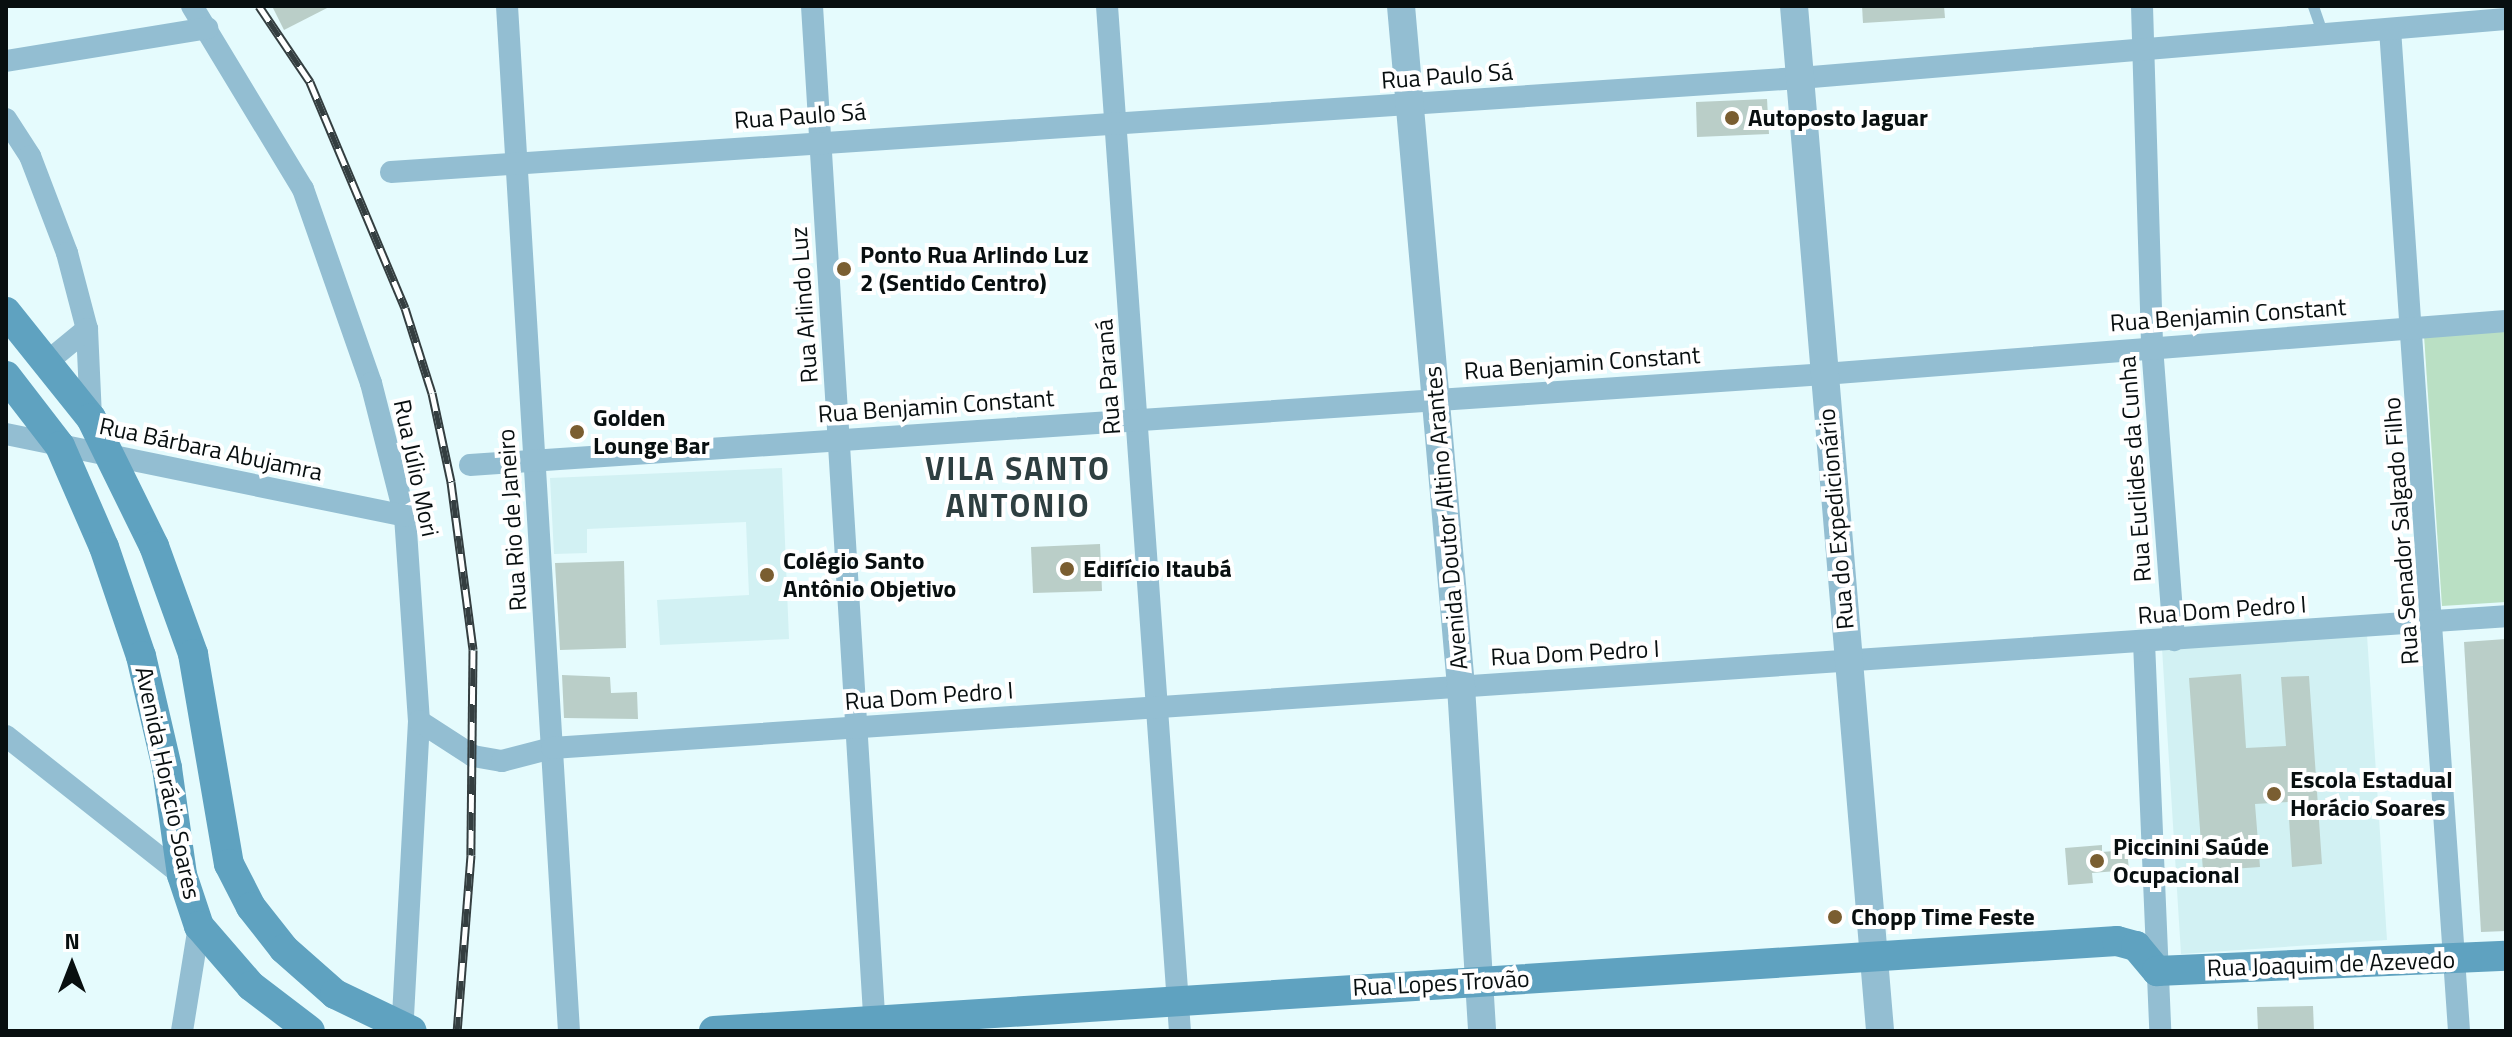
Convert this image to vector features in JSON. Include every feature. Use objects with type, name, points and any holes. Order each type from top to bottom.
[{"type":"main road","name":"Avenida Horácio Soares","points":[[6,312],[91,418],[154,546],[193,654],[235,875],[284,949],[335,994],[405,1030]]},
{"type":"main road","name":"Avenida Horácio Soares","points":[[6,376],[60,446],[104,547],[141,656],[167,768],[182,875],[199,926],[251,986],[310,1031]]},
{"type":"main road","name":"Rua Lopes Trovão","points":[[714,1031],[875,1027],[1178,999],[2117,941],[2136,946],[2157,971]]},
{"type":"main road","name":"Rua Joaquim de Azevedo","points":[[2157,971],[2506,956]]},
{"type":"street","name":"Rua Júlio Mori","points":[[192,6],[303,189],[371,383],[405,516],[419,721],[405,1030]]},
{"type":"street","name":"Rua Rio de Janeiro","points":[[507,6],[569,1031]]},
{"type":"street","name":"Rua Arlindo Luz","points":[[812,6],[875,1027]]},
{"type":"street","name":"Rua Paraná","points":[[1107,6],[1180,1031]]},
{"type":"street","name":"Avenida Doutor Altino Arantes","points":[[1401,6],[1461,686],[1482,1031]]},
{"type":"street","name":"Rua do Expedicionário","points":[[1794,6],[1880,1031]]},
{"type":"street","name":"Rua Euclides da Cunha","points":[[2142,6],[2152,346],[2174,640]]},
{"type":"street","points":[[2501,6],[2506,16]]},
{"type":"street","name":"Rua Paulo Sá","points":[[391,172],[820,140],[1409,105],[2145,53],[2390,29],[2454,14],[2506,16]]},
{"type":"street","points":[[6,61],[207,28]]},
{"type":"street","name":"Rua Senador Salgado Filho","points":[[2390,29],[2413,327],[2459,1031]]},
{"type":"street","points":[[6,119],[40,184],[87,329],[91,418]]},
{"type":"street","name":"Rua Benjamin Constant","points":[[470,465],[534,458],[1824,374],[2152,346],[2506,321]]},
{"type":"street","points":[[47,362],[87,329]]},
{"type":"street","name":"Rua Bárbara Abujamra","points":[[6,434],[405,516]]},
{"type":"street","name":"Rua Dom Pedro I","points":[[419,721],[473,756],[502,761],[552,748],[1848,663],[2506,616]]},
{"type":"street","points":[[2144,642],[2160,1031]]},
{"type":"street","points":[[6,736],[182,875]]},
{"type":"street","points":[[182,1031],[199,926]]},
{"type":"lane","points":[[2313,6],[2323,35]]},
{"type":"shaded area","name":"Colégio Santo Antônio Objetivo","points":[[782,468],[789,639],[660,645],[657,600],[749,595],[746,522],[587,529],[587,553],[554,554],[550,478]]},
{"type":"shaded area","name":"Escola Estadual Horácio Soares","points":[[2367,635],[2387,940],[2181,954],[2162,648]]},
{"type":"green space","points":[[2506,331],[2506,602],[2442,606],[2424,335]]},
{"type":"building","points":[[272,6],[331,6],[284,30]]},
{"type":"building","points":[[1862,6],[1944,6],[1945,18],[1863,23]]},
{"type":"building","name":"Autoposto Jaguar","points":[[1767,99],[1769,134],[1697,137],[1696,102]]},
{"type":"building","name":"Edifício Itaubá","points":[[1100,544],[1102,591],[1033,593],[1031,547]]},
{"type":"building","points":[[624,561],[626,648],[560,650],[555,563]]},
{"type":"building","points":[[2506,639],[2506,931],[2481,932],[2464,642]]},
{"type":"building","points":[[2241,674],[2246,748],[2286,746],[2281,677],[2309,676],[2322,864],[2292,867],[2288,802],[2255,804],[2260,867],[2203,871],[2189,678]]},
{"type":"building","points":[[562,675],[610,677],[611,693],[637,692],[638,719],[564,718]]},
{"type":"building","name":"Piccinini Saúde Ocupacional","points":[[2102,845],[2102,852],[2127,850],[2129,870],[2092,873],[2093,883],[2068,885],[2065,848]]},
{"type":"building","points":[[2313,1006],[2314,1031],[2258,1031],[2257,1007]]},
{"type":"railway","points":[[259,6],[310,82],[405,308],[432,393],[451,482],[473,650],[471,855],[457,1031]]},
{"type":"place","name":"Autoposto Jaguar","points":[[1732,118]]},
{"type":"place","name":"Ponto Rua Arlindo Luz 2 (Sentido Centro)","points":[[844,269]]},
{"type":"place","name":"Golden Lounge Bar","points":[[577,432]]},
{"type":"place","name":"Edifício Itaubá","points":[[1067,569]]},
{"type":"place","name":"Colégio Santo Antônio Objetivo","points":[[767,575]]},
{"type":"place","name":"Escola Estadual Horácio Soares","points":[[2274,794]]},
{"type":"place","name":"Piccinini Saúde Ocupacional","points":[[2097,861]]},
{"type":"place","name":"Chopp Time Feste","points":[[1835,917]]},
{"type":"district","name":"VILA SANTO ANTONIO","points":[[1018,488]]}]
